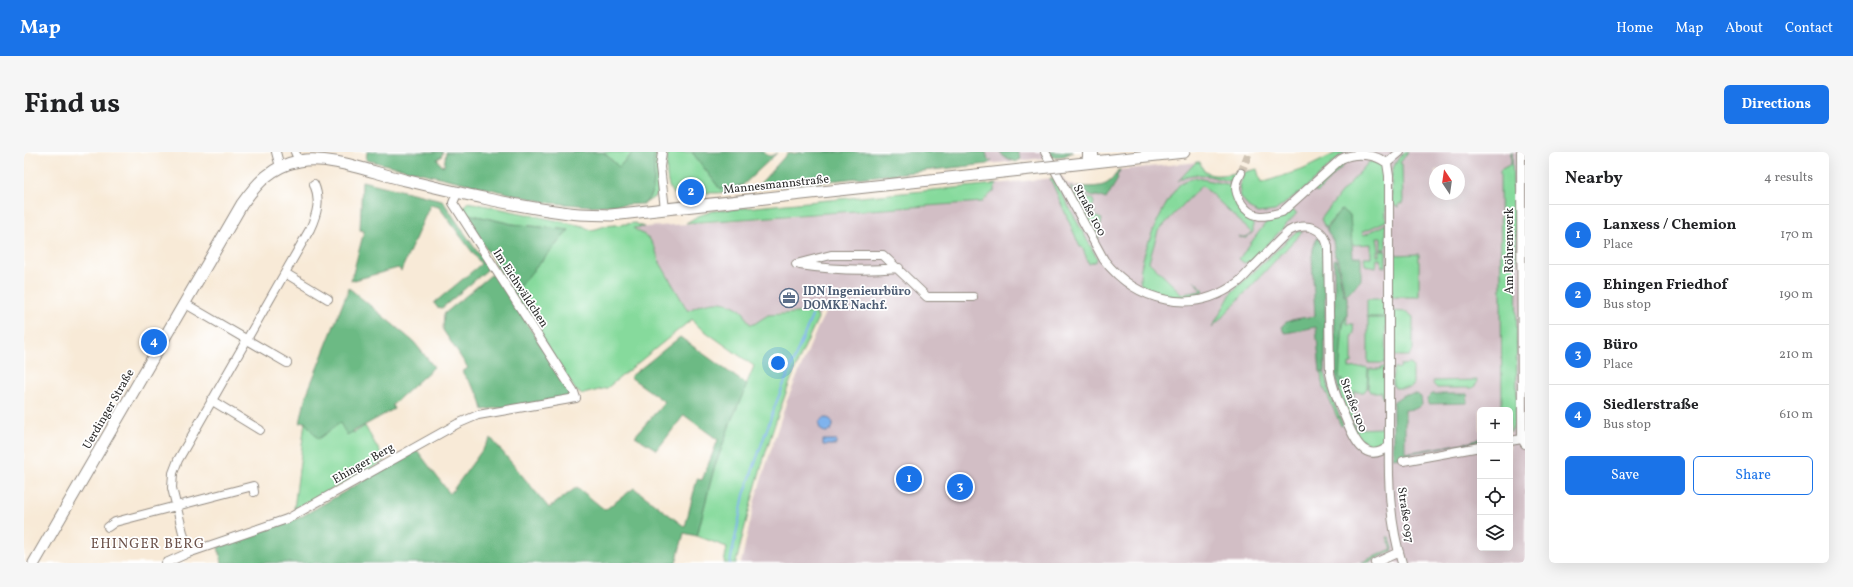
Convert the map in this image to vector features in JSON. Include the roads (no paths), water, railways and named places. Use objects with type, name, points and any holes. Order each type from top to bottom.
[{"type":"main road","name":"Mannesmannstraße","points":[[280,167],[297,157],[328,160],[458,191],[570,214],[611,215],[1067,165],[1091,157],[1113,160],[1184,152]]},
{"type":"main road","name":"Uerdinger Straße","points":[[34,563],[242,204],[259,182],[269,173],[280,167]]},
{"type":"street","points":[[276,152],[280,167]]},
{"type":"street","points":[[662,152],[660,167],[665,209]]},
{"type":"street","name":"Straße 100","points":[[1045,152],[1096,247],[1113,273],[1136,290],[1151,297],[1187,301],[1205,298],[1222,292],[1238,283],[1289,230],[1297,226],[1306,225],[1322,233],[1328,247],[1330,373],[1333,391],[1353,438],[1359,446],[1370,452],[1376,452],[1389,446]]},
{"type":"street","points":[[1387,163],[1400,152]]},
{"type":"street","name":"Am Röhrenwerk","points":[[1521,152],[1523,442]]},
{"type":"street","points":[[1241,173],[1236,187],[1238,197],[1248,212],[1259,216],[1270,216],[1282,212],[1341,159],[1349,155],[1364,155],[1387,163]]},
{"type":"street","points":[[1387,163],[1389,176],[1389,446]]},
{"type":"street","points":[[188,553],[172,488],[173,473],[178,460],[211,400],[285,273],[316,216],[319,199],[314,184]]},
{"type":"street","name":"Im Eichwäldchen","points":[[458,191],[453,203],[574,392],[576,398]]},
{"type":"street","points":[[899,268],[868,270],[834,269],[796,264],[831,255],[884,255],[899,268],[927,297],[973,297]]},
{"type":"street","points":[[285,273],[328,299]]},
{"type":"street","points":[[184,303],[247,338],[287,363]]},
{"type":"street","name":"Ehinger Berg","points":[[166,563],[188,553],[287,519],[451,427],[478,415],[576,398]]},
{"type":"street","points":[[211,400],[260,430]]},
{"type":"street","points":[[1513,441],[1523,442]]},
{"type":"street","name":"Straße 097","points":[[1389,446],[1389,501],[1402,563]]},
{"type":"street","points":[[1403,461],[1477,448]]},
{"type":"street","points":[[108,527],[115,522],[253,486],[254,492]]},
{"type":"street","points":[[1375,563],[1399,552]]},
{"type":"water","points":[[823,418],[829,418],[833,422],[833,428],[829,432],[823,432],[819,428],[819,422]]},
{"type":"water","points":[[823,440],[836,440],[836,445],[823,445]]},
{"type":"waterway","points":[[730,563],[744,495],[776,403],[812,316]]},
{"type":"tunnel","points":[[1241,173],[1249,152]]},
{"type":"place","name":"Ehingen Friedhof","points":[[691,192]]},
{"type":"place","name":"IDN Ingenieurbüro DOMKE Nachf.","points":[[789,298]]},
{"type":"place","name":"Siedlerstraße","points":[[154,342]]},
{"type":"place","name":"Lanxess / Chemion","points":[[909,479]]},
{"type":"place","name":"Büro","points":[[960,487]]},
{"type":"district","name":"EHINGER BERG","points":[[148,543]]}]
